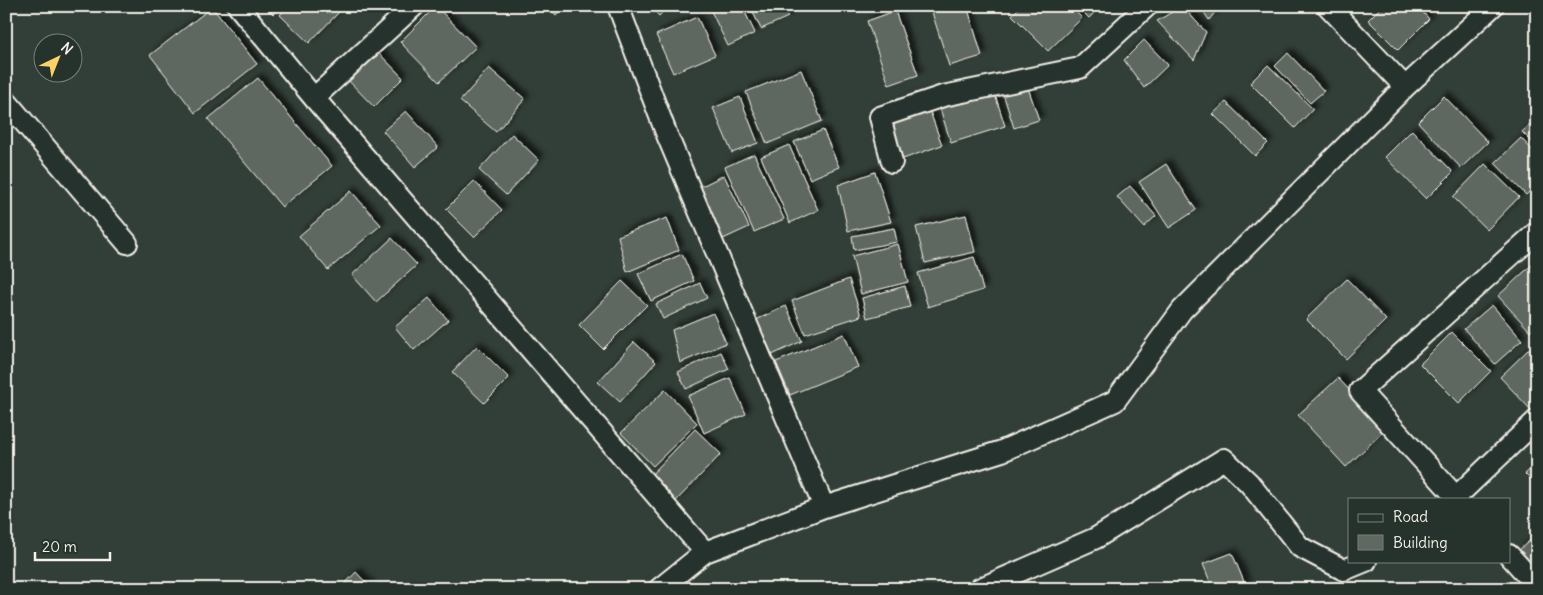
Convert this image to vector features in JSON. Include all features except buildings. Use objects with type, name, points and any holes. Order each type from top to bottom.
[{"type":"street","points":[[238,6],[314,98],[706,552]]},
{"type":"street","points":[[314,98],[414,6]]},
{"type":"street","points":[[618,6],[671,144],[824,507]]},
{"type":"street","points":[[892,162],[880,117],[943,96],[1080,68],[1147,6]]},
{"type":"street","points":[[1328,6],[1405,87]]},
{"type":"street","points":[[660,589],[706,552],[824,507],[1002,452],[1115,401],[1182,310],[1405,87],[1493,6]]},
{"type":"street","points":[[6,101],[127,243]]},
{"type":"street","points":[[1537,232],[1360,391],[1456,498],[1537,420]]},
{"type":"street","points":[[979,589],[1096,538],[1224,459],[1249,483],[1300,547],[1344,570],[1364,562]]},
{"type":"street","points":[[1510,556],[1537,586]]}]
